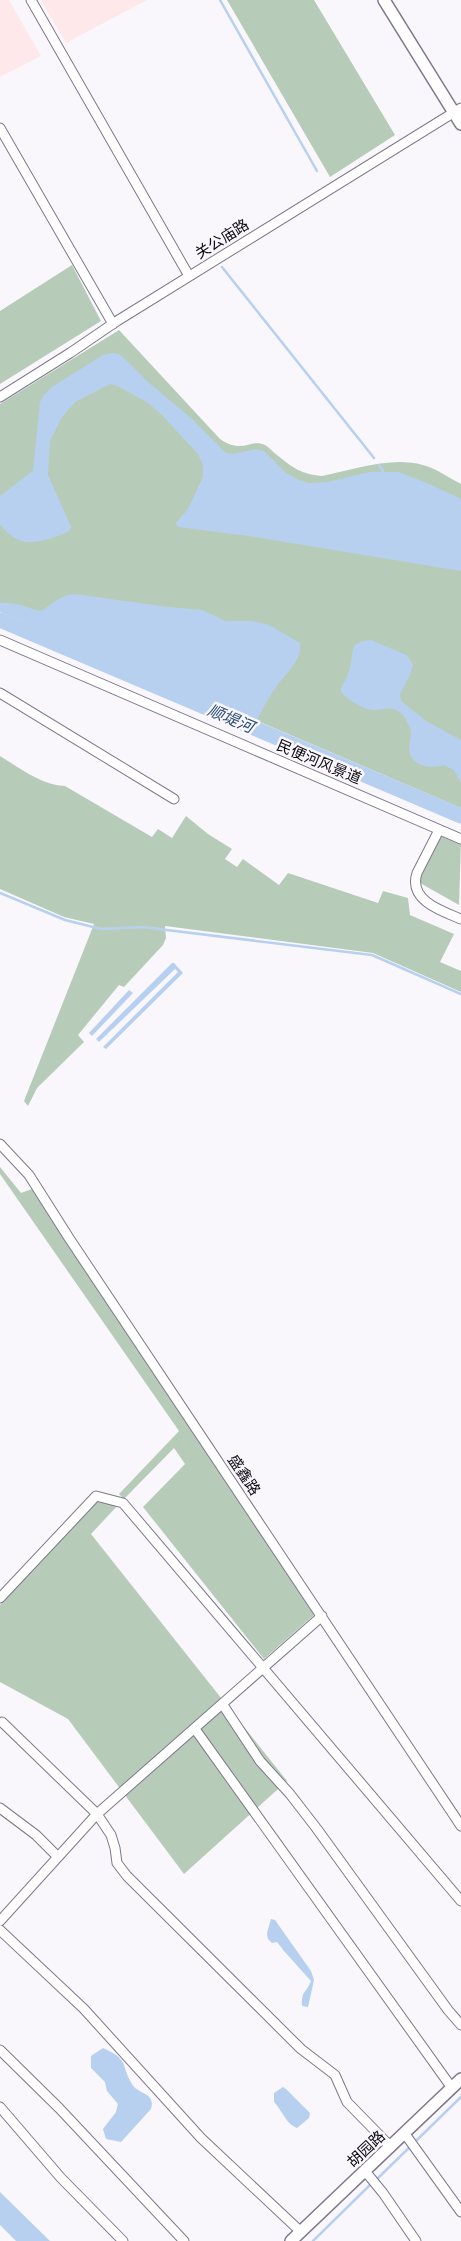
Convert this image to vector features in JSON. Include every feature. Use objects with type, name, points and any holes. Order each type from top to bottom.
[{"type":"street","points":[[31,0],[189,276]]},
{"type":"street","points":[[384,0],[457,110],[461,124]]},
{"type":"street","name":"关公庙路","points":[[0,397],[70,354],[113,324],[189,276],[457,110]]},
{"type":"street","points":[[0,128],[113,324]]},
{"type":"street","name":"民便河风景道","points":[[0,640],[461,839]]},
{"type":"street","points":[[0,693],[174,799]]},
{"type":"street","points":[[439,830],[417,873],[414,881],[415,889],[428,904],[461,919]]},
{"type":"street","name":"盛鑫路","points":[[0,1144],[29,1174],[68,1238],[461,1826]]},
{"type":"street","points":[[0,1598],[96,1496],[123,1503],[461,1901]]},
{"type":"street","points":[[0,1921],[97,1814],[322,1616]]},
{"type":"street","points":[[223,1704],[260,1761],[290,1794],[317,1829],[442,2002],[461,2025]]},
{"type":"street","points":[[2,1722],[97,1814],[111,1834],[115,1848],[116,1863],[126,1876],[301,2049],[335,2076],[347,2102],[391,2147]]},
{"type":"street","points":[[195,1729],[452,2088]]},
{"type":"street","points":[[0,1808],[36,1835],[58,1857]]},
{"type":"street","points":[[0,1930],[84,2010],[200,2138],[300,2232]]},
{"type":"street","points":[[0,2050],[59,2108],[184,2241]]},
{"type":"street","name":"胡园路","points":[[291,2241],[300,2232],[371,2178],[391,2147],[410,2141],[461,2079]]},
{"type":"street","points":[[0,2107],[61,2178],[122,2241]]},
{"type":"street","points":[[410,2141],[461,2212]]},
{"type":"street","points":[[371,2178],[416,2241]]},
{"type":"shaded area","points":[[0,0],[9,0],[41,56],[0,77]]},
{"type":"shaded area","points":[[41,0],[147,0],[66,43]]},
{"type":"green space","points":[[227,0],[314,0],[395,135],[330,177]]},
{"type":"green space","points":[[72,265],[101,321],[0,384],[0,311]]},
{"type":"green space","points":[[119,330],[220,439],[228,444],[241,446],[260,443],[293,467],[315,475],[322,476],[398,462],[433,468],[461,484],[461,808],[0,611],[0,404]]},
{"type":"green space","points":[[0,756],[39,779],[48,783],[65,786],[152,837],[158,829],[172,838],[186,816],[208,834],[232,849],[225,859],[237,867],[243,859],[279,885],[288,873],[378,903],[383,891],[408,898],[410,915],[454,934],[440,962],[461,971],[461,992],[373,953],[165,926],[166,938],[163,945],[124,987],[119,985],[78,1035],[84,1042],[37,1088],[28,1106],[24,1101],[94,924],[64,917],[0,889]]},
{"type":"green space","points":[[441,833],[461,841],[459,905],[420,883],[419,878]]},
{"type":"green space","points":[[0,1167],[21,1193],[32,1189],[314,1615],[264,1659],[143,1507],[185,1464],[174,1448],[124,1499],[119,1494],[179,1431],[0,1174]]},
{"type":"green space","points":[[97,1502],[118,1505],[91,1534],[287,1781],[184,1874],[68,1719],[0,1682],[0,1605]]},
{"type":"water","points":[[119,354],[126,360],[148,382],[192,419],[226,453],[234,454],[255,449],[264,451],[286,473],[309,483],[328,482],[370,472],[398,472],[461,499],[461,571],[249,536],[178,527],[176,523],[188,509],[203,477],[203,465],[198,454],[162,415],[148,403],[118,386],[110,384],[75,402],[62,417],[50,441],[48,475],[71,527],[69,531],[52,538],[30,542],[24,542],[9,534],[0,525],[0,496],[33,471],[40,402],[52,387],[103,355]]},
{"type":"water","points":[[75,594],[202,610],[225,621],[252,621],[269,625],[300,643],[300,649],[296,661],[270,695],[256,722],[0,612],[0,603],[18,604],[42,611],[61,598]]},
{"type":"water","points":[[371,640],[406,655],[413,664],[410,675],[400,694],[401,701],[426,721],[461,740],[461,783],[454,770],[444,765],[427,766],[417,763],[413,759],[409,748],[411,731],[401,713],[392,709],[367,709],[353,702],[342,693],[341,687],[349,671],[354,646],[362,641]]},
{"type":"water","points":[[172,963],[183,973],[106,1049],[103,1047],[178,972],[175,969],[99,1042],[96,1039]]},
{"type":"water","points":[[129,990],[133,993],[92,1036],[89,1033]]},
{"type":"water","points":[[271,1919],[275,1920],[311,1971],[314,1980],[308,2007],[302,2006],[302,1997],[311,1981],[277,1942],[272,1943],[268,1939],[267,1933]]},
{"type":"water","points":[[103,2048],[121,2059],[132,2084],[149,2097],[152,2103],[151,2109],[121,2142],[106,2139],[103,2129],[116,2112],[118,2104],[107,2091],[105,2082],[91,2068],[91,2056]]},
{"type":"water","points":[[283,2087],[310,2113],[309,2118],[297,2128],[287,2120],[274,2102],[274,2093]]},
{"type":"water","points":[[0,2192],[50,2241],[16,2241],[0,2225]]},
{"type":"waterway","points":[[220,0],[317,171]]},
{"type":"waterway","points":[[222,267],[374,458]]},
{"type":"waterway","points":[[379,465],[383,471]]},
{"type":"waterway","name":"顺堤河","points":[[0,620],[461,816]]},
{"type":"waterway","points":[[0,893],[65,920],[101,929],[142,927],[372,955],[461,994]]},
{"type":"waterway","points":[[376,2180],[461,2097]]},
{"type":"waterway","points":[[313,2241],[372,2183]]}]
